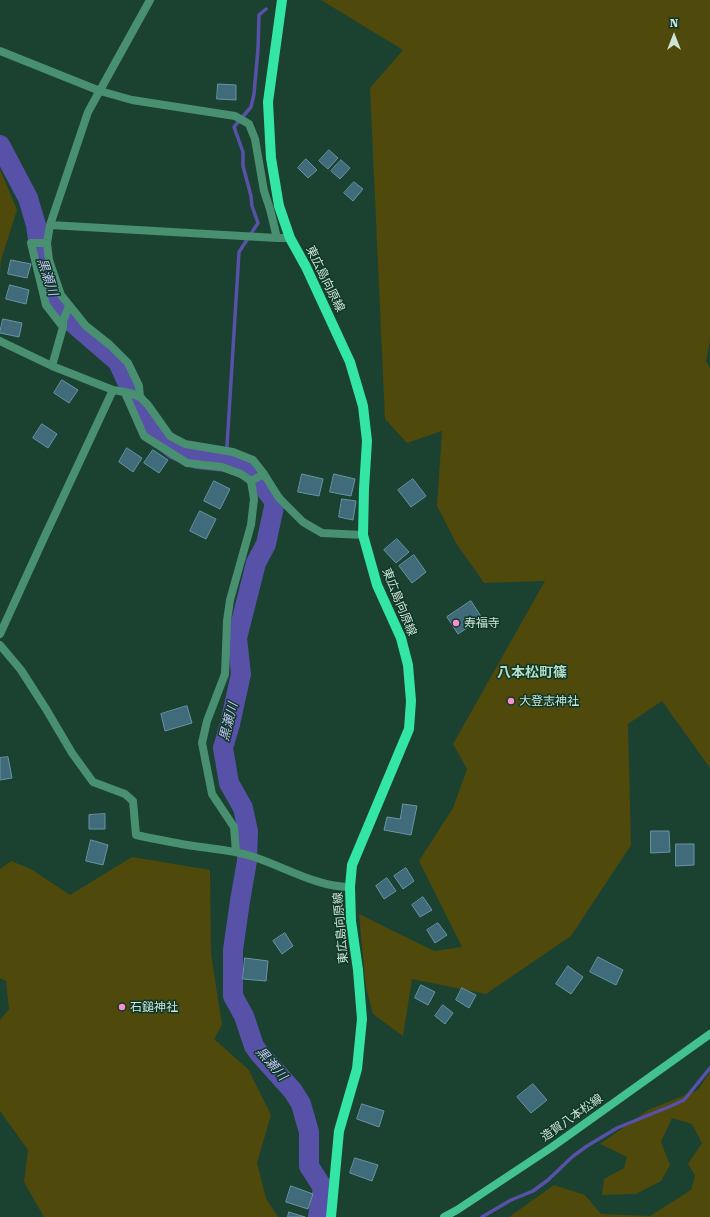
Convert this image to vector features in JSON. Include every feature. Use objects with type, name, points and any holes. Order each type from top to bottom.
[{"type":"main road","name":"東広島向原線","points":[[282,0],[268,102],[271,158],[280,206],[290,238],[306,267],[350,362],[362,406],[367,441],[363,535],[377,585],[401,638],[408,665],[411,701],[408,729],[352,865],[350,887],[351,921],[358,970],[362,1019],[357,1069],[339,1131],[331,1217]]},
{"type":"main road","name":"造賀八本松線","points":[[444,1217],[552,1147],[710,1034]]},
{"type":"street","points":[[140,397],[139,386],[128,363],[110,345],[68,309],[60,295],[49,260],[47,243],[50,225],[88,112],[150,0]]},
{"type":"street","points":[[0,51],[100,91],[132,100],[235,116],[249,124],[255,139],[264,191],[277,238]]},
{"type":"street","points":[[50,225],[290,238]]},
{"type":"street","points":[[47,243],[31,243],[46,305],[63,324]]},
{"type":"street","points":[[52,366],[68,309]]},
{"type":"street","points":[[0,341],[52,366],[113,390],[130,393],[140,397],[148,405],[170,436],[185,444],[233,452],[253,460],[257,477],[251,525],[230,600],[227,621],[225,674],[207,721],[202,743],[212,794],[234,827],[239,853]]},
{"type":"street","points":[[0,634],[113,390]]},
{"type":"street","points":[[125,393],[144,436],[187,463],[222,467],[241,474],[257,477],[303,522],[322,533],[363,535]]},
{"type":"street","points":[[0,644],[21,670],[72,753],[94,782],[125,794],[133,801],[136,835],[252,856],[308,878],[338,887],[350,887]]},
{"type":"shaded area","points":[[321,0],[710,0],[710,340],[706,361],[710,368],[710,768],[662,701],[628,724],[631,845],[571,936],[486,994],[412,979],[403,1036],[373,1014],[366,988],[359,914],[434,951],[462,947],[419,861],[453,808],[467,769],[453,744],[545,581],[484,583],[456,543],[437,506],[442,431],[407,443],[385,419],[370,88],[403,50]]},
{"type":"shaded area","points":[[0,169],[17,210],[1,260],[0,272]]},
{"type":"shaded area","points":[[132,857],[210,870],[211,954],[222,1025],[214,1039],[248,1069],[271,1115],[257,1163],[266,1198],[278,1217],[44,1217],[24,1182],[28,1150],[0,1111],[0,1020],[9,1009],[6,981],[0,978],[0,869],[11,861],[31,869],[70,895]]},
{"type":"shaded area","points":[[710,1072],[710,1217],[509,1217],[554,1185],[585,1195],[601,1214],[650,1216],[691,1190],[695,1175],[688,1164],[702,1143],[692,1124],[672,1118],[661,1142],[670,1165],[661,1181],[636,1194],[602,1195],[604,1179],[624,1168],[627,1157],[600,1144],[648,1110],[698,1090]]},
{"type":"building","points":[[218,84],[236,85],[236,100],[217,99]]},
{"type":"building","points":[[329,150],[338,158],[328,169],[319,161]]},
{"type":"building","points":[[306,159],[317,170],[308,178],[298,168]]},
{"type":"building","points":[[341,160],[350,168],[340,179],[331,171]]},
{"type":"building","points":[[354,182],[363,189],[353,201],[344,193]]},
{"type":"building","points":[[11,260],[31,264],[27,278],[8,274]]},
{"type":"building","points":[[10,285],[29,290],[26,304],[6,299]]},
{"type":"building","points":[[3,319],[22,323],[19,337],[0,333]]},
{"type":"building","points":[[62,380],[78,390],[69,403],[54,393]]},
{"type":"building","points":[[42,424],[57,434],[48,448],[33,438]]},
{"type":"building","points":[[127,448],[142,458],[133,472],[119,462]]},
{"type":"building","points":[[153,450],[168,460],[159,473],[144,463]]},
{"type":"building","points":[[302,474],[323,479],[319,496],[298,492]]},
{"type":"building","points":[[334,474],[355,479],[351,496],[330,492]]},
{"type":"building","points":[[413,479],[426,496],[411,507],[398,490]]},
{"type":"building","points":[[214,481],[230,489],[220,509],[204,501]]},
{"type":"building","points":[[342,499],[356,501],[353,520],[339,517]]},
{"type":"building","points":[[200,511],[216,519],[206,539],[190,531]]},
{"type":"building","points":[[397,539],[409,552],[396,563],[384,550]]},
{"type":"building","points":[[414,555],[426,572],[412,583],[399,566]]},
{"type":"building","points":[[471,601],[482,618],[458,634],[447,617]]},
{"type":"building","points":[[187,706],[192,723],[165,731],[161,714]]},
{"type":"building","points":[[8,757],[12,778],[0,780],[0,758]]},
{"type":"building","points":[[403,804],[417,806],[411,835],[384,830],[387,817],[400,819]]},
{"type":"building","points":[[105,814],[105,829],[89,829],[89,815]]},
{"type":"building","points":[[651,831],[669,831],[670,852],[651,853]]},
{"type":"building","points":[[91,840],[108,845],[103,865],[86,861]]},
{"type":"building","points":[[676,844],[694,844],[694,865],[676,866]]},
{"type":"building","points":[[406,868],[414,881],[403,889],[394,876]]},
{"type":"building","points":[[387,878],[396,891],[384,899],[376,886]]},
{"type":"building","points":[[423,897],[432,910],[420,917],[412,905]]},
{"type":"building","points":[[438,923],[447,935],[435,943],[427,930]]},
{"type":"building","points":[[285,933],[293,946],[282,954],[273,941]]},
{"type":"building","points":[[598,957],[623,970],[616,985],[590,972]]},
{"type":"building","points":[[245,958],[268,961],[266,981],[243,979]]},
{"type":"building","points":[[568,966],[583,977],[571,994],[556,984]]},
{"type":"building","points":[[421,985],[435,992],[428,1005],[415,998]]},
{"type":"building","points":[[462,988],[476,995],[469,1008],[456,1000]]},
{"type":"building","points":[[443,1005],[453,1013],[445,1024],[435,1016]]},
{"type":"building","points":[[533,1084],[547,1100],[531,1113],[517,1097]]},
{"type":"building","points":[[362,1104],[384,1111],[379,1127],[357,1119]]},
{"type":"building","points":[[355,1158],[378,1165],[372,1181],[350,1173]]},
{"type":"building","points":[[291,1186],[313,1194],[308,1209],[286,1202]]},
{"type":"building","points":[[289,1212],[305,1217],[288,1217]]},
{"type":"waterway","points":[[226,462],[239,252],[258,223],[252,206],[251,196],[243,166],[243,152],[234,127],[251,107],[254,94],[258,49],[259,15],[266,9]]},
{"type":"waterway","name":"黒瀬川","points":[[0,145],[28,198],[36,225],[40,254],[59,311],[118,362],[129,386]]},
{"type":"waterway","name":"黒瀬川","points":[[137,402],[147,426],[152,432],[175,450],[197,459],[226,462],[252,472],[275,502],[266,544],[256,563],[237,638],[241,674],[223,748],[229,783],[243,808],[248,831],[247,861],[233,950],[233,996],[244,1016],[254,1046],[293,1091],[301,1104],[309,1132],[309,1166],[323,1188],[318,1217]]},
{"type":"waterway","points":[[482,1217],[511,1200],[533,1191],[548,1180],[572,1157],[617,1128],[684,1100],[710,1068]]},
{"type":"place","name":"寿福寺","points":[[456,623]]},
{"type":"place","name":"大登志神社","points":[[511,701]]},
{"type":"place","name":"石鎚神社","points":[[122,1007]]},
{"type":"district","name":"八本松町篠","points":[[532,673]]}]
